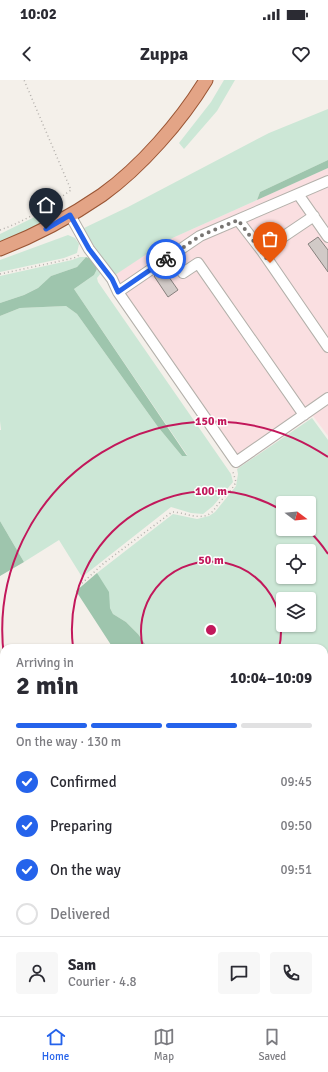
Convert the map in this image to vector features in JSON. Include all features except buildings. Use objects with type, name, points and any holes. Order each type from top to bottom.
[{"type":"main road","points":[[0,249],[27,238],[70,215],[103,194],[135,166],[167,134],[206,80]]},
{"type":"lane","points":[[118,292],[200,236],[328,181]]},
{"type":"lane","points":[[298,194],[328,237]]},
{"type":"lane","points":[[70,215],[89,249],[112,279],[118,292],[236,462],[328,398]]},
{"type":"lane","points":[[262,251],[314,216]]},
{"type":"lane","points":[[238,220],[262,251],[328,347]]},
{"type":"lane","points":[[171,255],[184,273],[198,263],[304,415]]},
{"type":"path","points":[[0,230],[11,226],[50,205],[72,190],[24,80]]},
{"type":"path","points":[[0,274],[74,258]]},
{"type":"path","points":[[79,586],[104,563],[172,512],[196,516],[207,516],[228,494]]},
{"type":"shaded area","points":[[328,168],[328,436],[313,416],[237,469],[106,280],[168,240]]},
{"type":"green space","points":[[224,80],[235,80],[217,111],[184,149],[179,143],[211,102]]},
{"type":"green space","points":[[328,109],[328,160],[260,192],[257,200],[168,240],[115,275],[88,237],[84,228],[128,207],[269,133]]},
{"type":"green space","points":[[328,160],[328,168],[257,200],[260,192]]},
{"type":"green space","points":[[55,207],[64,211],[39,225],[0,242],[0,234]]},
{"type":"green space","points":[[68,235],[75,238],[79,244],[77,253],[64,258],[0,272],[0,260]]},
{"type":"green space","points":[[80,257],[86,257],[77,267],[51,276],[38,288],[24,295],[0,303],[0,276]]},
{"type":"green space","points":[[86,257],[91,259],[97,269],[94,275],[74,289],[187,456],[182,456],[158,427],[77,314],[66,306],[20,308],[0,316],[0,303],[24,295],[38,288],[51,276],[77,267]]},
{"type":"green space","points":[[97,269],[101,273],[97,278],[98,282],[231,474],[233,482],[213,506],[203,514],[191,513],[171,507],[82,577],[59,540],[24,562],[0,521],[0,316],[20,308],[66,306],[77,314],[158,427],[182,456],[187,455],[74,289],[94,275]]},
{"type":"green space","points":[[312,418],[328,440],[328,644],[145,644],[126,622],[113,614],[97,573],[173,514],[197,519],[209,516],[215,512],[236,486],[238,474],[237,469]]},
{"type":"green space","points":[[0,521],[24,562],[0,576]]},
{"type":"green space","points":[[97,573],[109,592],[110,608],[113,614],[126,622],[145,644],[110,644],[76,591]]},
{"type":"way so far","points":[[166,259],[200,236],[238,220],[270,263]]},
{"type":"route","points":[[46,229],[70,215],[89,249],[112,279],[118,292],[166,259]]}]
